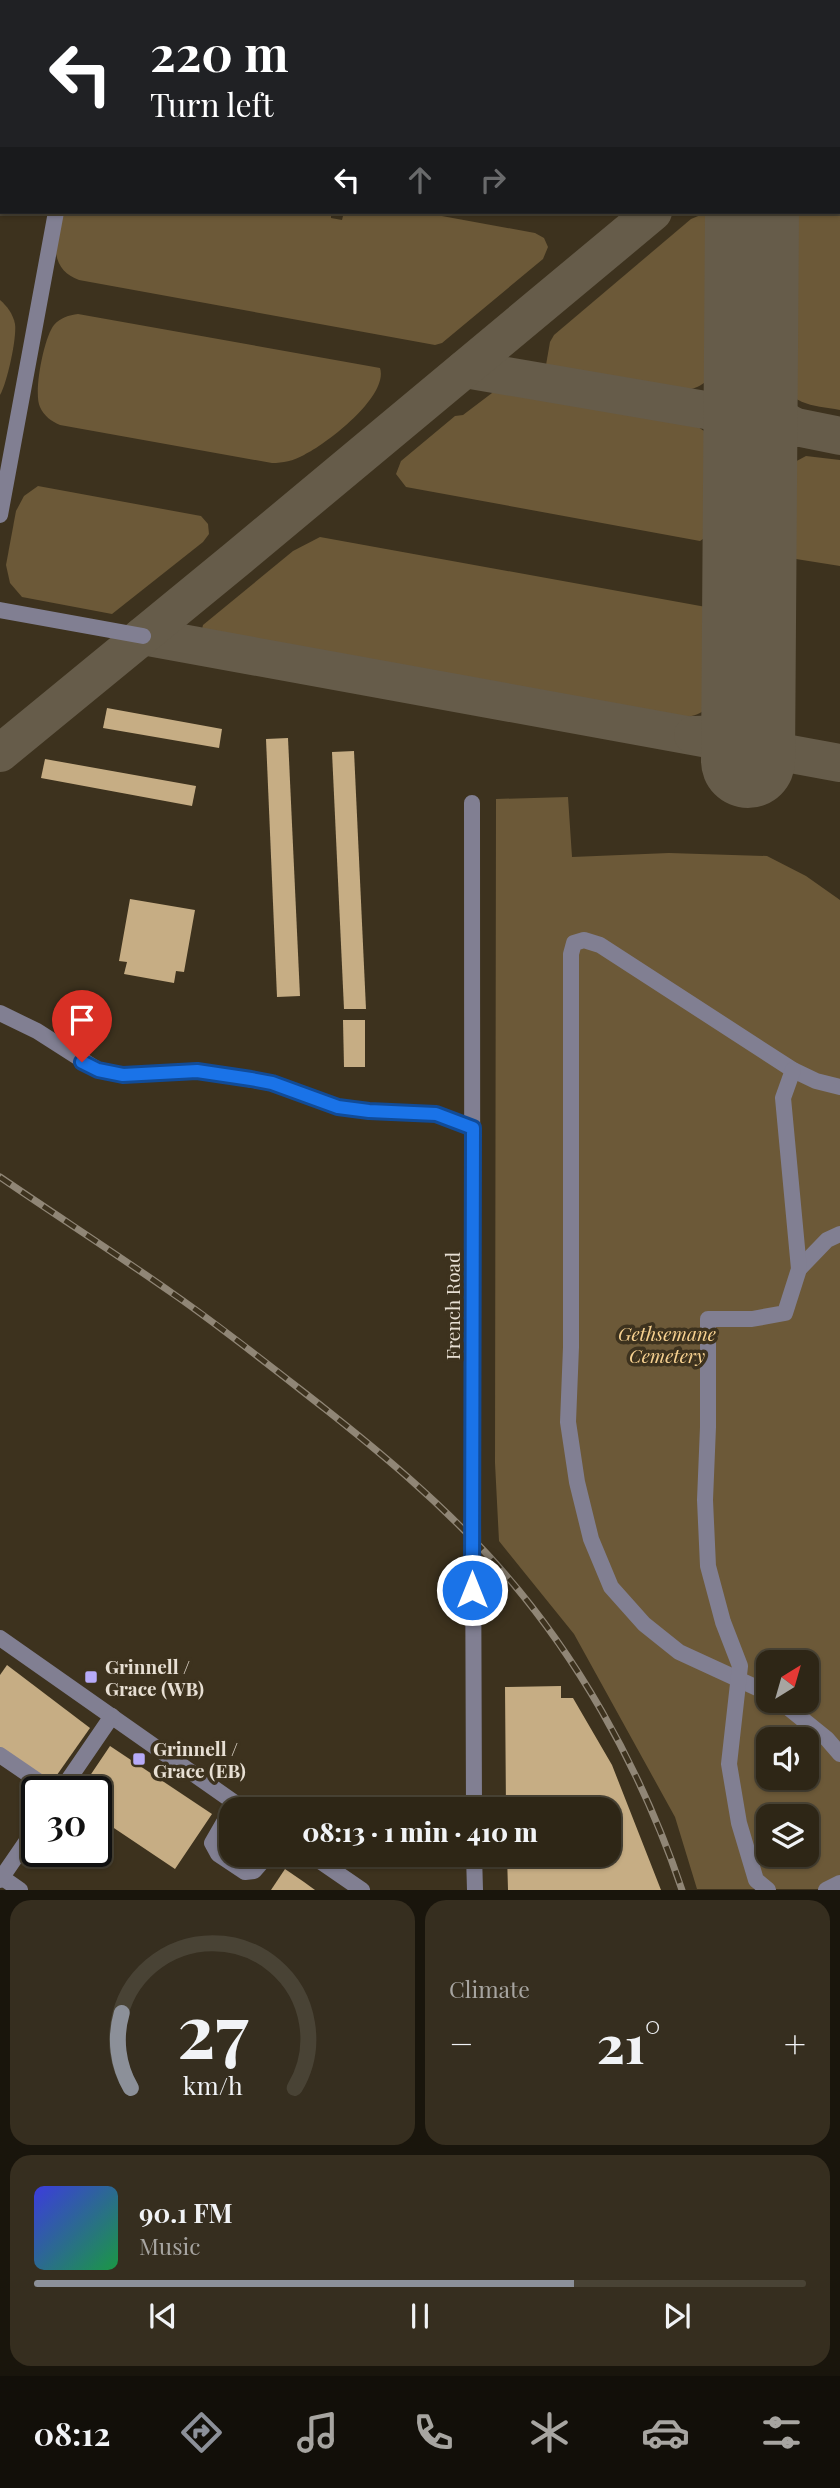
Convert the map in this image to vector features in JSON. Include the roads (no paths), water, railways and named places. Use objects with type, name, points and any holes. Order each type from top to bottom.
[{"type":"street","points":[[0,515],[56,214]]},
{"type":"street","points":[[0,610],[143,636]]},
{"type":"street","name":"French Road","points":[[472,803],[474,1797]]},
{"type":"street","points":[[756,1687],[679,1652],[644,1623],[611,1587],[591,1539],[577,1482],[569,1422],[571,954],[574,943],[584,940],[600,946],[793,1070],[816,1081],[840,1087]]},
{"type":"street","points":[[0,1013],[37,1031],[98,1070],[123,1075],[197,1071],[231,1076],[272,1083],[338,1107],[436,1114],[473,1128]]},
{"type":"street","points":[[768,1889],[756,1880],[739,1823],[729,1764],[740,1666],[723,1622],[708,1566],[705,1500],[708,1319],[752,1319],[785,1313],[799,1269],[783,1098],[793,1070]]},
{"type":"street","points":[[799,1269],[827,1240],[840,1234]]},
{"type":"street","points":[[0,1638],[227,1797]]},
{"type":"street","points":[[795,1713],[827,1739],[840,1754]]},
{"type":"street","points":[[71,1776],[112,1716]]},
{"type":"street","points":[[0,1755],[31,1776]]},
{"type":"street","points":[[219,1834],[212,1843],[219,1855]]},
{"type":"street","points":[[20,1889],[1,1878],[21,1849]]},
{"type":"street","points":[[238,1867],[246,1872],[254,1871],[258,1867]]},
{"type":"street","points":[[330,1867],[362,1889]]},
{"type":"street","points":[[474,1867],[475,1889]]},
{"type":"street","points":[[826,1889],[840,1883]]},
{"type":"railway","points":[[0,1177],[151,1278],[249,1349],[387,1459],[467,1533],[518,1589],[548,1628],[602,1711],[646,1799],[682,1890]]},
{"type":"place","name":"Grinnell / Grace (WB)","points":[[91,1677]]},
{"type":"place","name":"Grinnell / Grace (EB)","points":[[139,1759]]},
{"type":"park label","name":"Gethsemane Cemetery","points":[[667,1344]]}]
